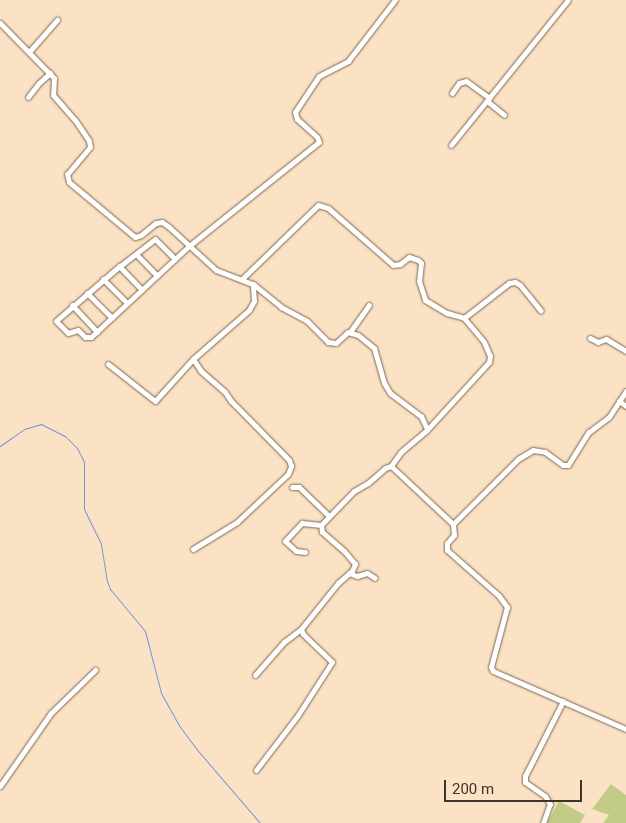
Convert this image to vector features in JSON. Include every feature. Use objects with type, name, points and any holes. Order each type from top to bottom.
[{"type":"street","points":[[175,259],[156,239],[119,266],[72,305],[56,321],[68,333],[78,330],[85,337],[91,338],[189,246],[319,142],[317,136],[297,119],[295,112],[319,76],[348,60],[395,0]]},
{"type":"street","points":[[451,145],[568,0]]},
{"type":"street","points":[[29,52],[57,20]]},
{"type":"street","points":[[0,23],[50,73],[55,80],[52,90],[53,95],[79,125],[90,144],[90,147],[67,174],[66,180],[135,237],[141,235],[156,223],[162,222],[169,226],[221,273],[253,284],[281,307],[307,321],[328,342],[336,342],[350,332],[354,324],[370,305]]},
{"type":"street","points":[[28,97],[50,73]]},
{"type":"street","points":[[452,93],[459,83],[466,81],[504,115]]},
{"type":"street","points":[[242,279],[314,208],[322,205],[393,265],[400,264],[409,256],[418,260],[421,268],[421,288],[425,300],[446,314],[464,318],[484,342],[490,356],[489,362],[427,430],[401,452],[391,466],[385,468],[354,491],[321,525],[325,536],[353,560],[355,564],[301,629],[284,642],[255,675]]},
{"type":"street","points":[[136,254],[157,276]]},
{"type":"street","points":[[119,266],[142,290]]},
{"type":"street","points":[[103,280],[127,304]]},
{"type":"street","points":[[464,318],[510,283],[514,282],[520,284],[541,311]]},
{"type":"street","points":[[108,364],[155,402],[193,359],[249,310],[254,301],[253,284]]},
{"type":"street","points":[[87,293],[112,318]]},
{"type":"street","points":[[72,305],[97,332]]},
{"type":"street","points":[[350,332],[374,348],[386,388],[422,416],[427,430]]},
{"type":"street","points":[[590,338],[598,342],[606,339],[626,351]]},
{"type":"street","points":[[193,359],[201,371],[225,392],[230,401],[289,460],[291,466],[288,474],[237,522],[193,549]]},
{"type":"street","points":[[453,524],[512,464],[532,450],[545,452],[563,465],[568,465],[589,432],[609,416],[626,391]]},
{"type":"street","points":[[619,401],[626,406]]},
{"type":"street","points":[[391,466],[453,524],[454,535],[447,543],[447,550],[499,596],[507,607],[492,669],[626,729]]},
{"type":"street","points":[[292,487],[299,487],[329,516]]},
{"type":"street","points":[[305,552],[296,551],[285,541],[302,524],[321,525]]},
{"type":"street","points":[[349,573],[357,576],[367,573],[376,578]]},
{"type":"street","points":[[256,770],[298,715],[331,664],[330,657],[303,634],[301,629]]},
{"type":"street","points":[[0,786],[51,713],[95,670]]},
{"type":"street","points":[[543,823],[550,804],[545,796],[525,782],[525,776],[563,702]]},
{"type":"green space","points":[[611,784],[626,795],[626,823],[603,823],[609,815],[592,809]]},
{"type":"green space","points":[[559,801],[585,815],[580,823],[547,823]]},
{"type":"waterway","points":[[0,446],[24,429],[41,424],[65,436],[77,448],[84,462],[84,509],[101,544],[110,589],[145,631],[161,693],[180,727],[260,823]]}]
